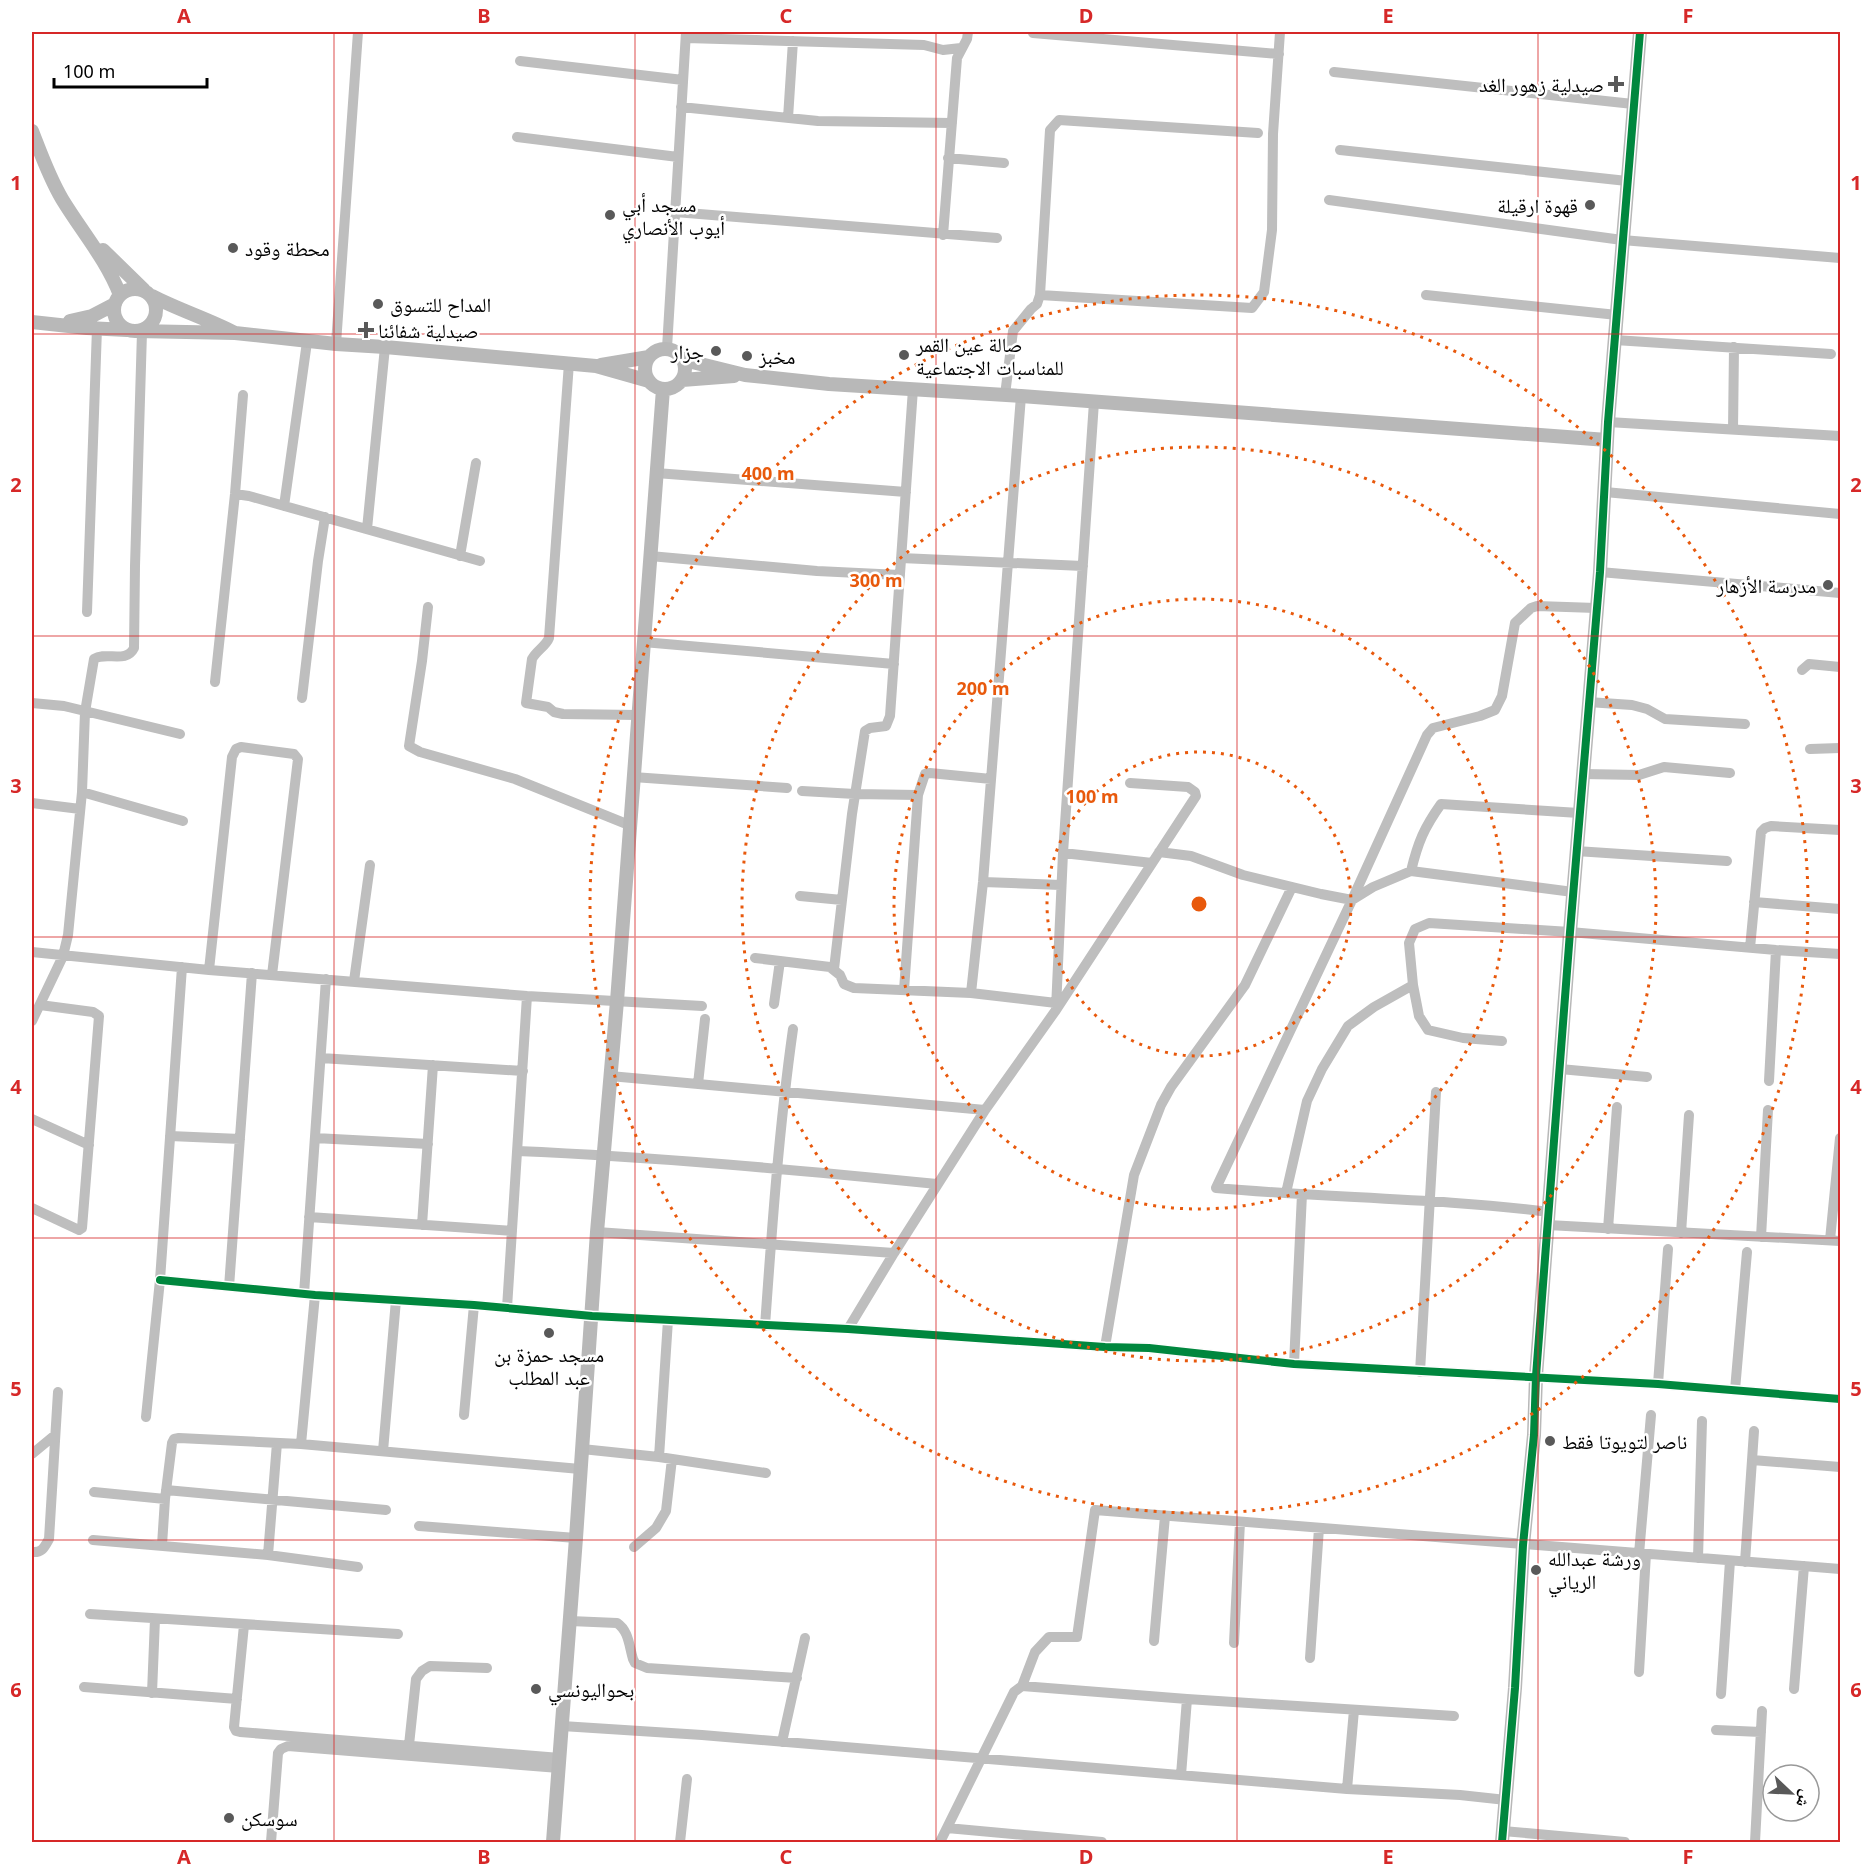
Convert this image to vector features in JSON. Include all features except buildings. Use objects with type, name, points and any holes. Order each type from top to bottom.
[{"type":"street","points":[[336,344],[358,32]]},
{"type":"street","points":[[943,235],[957,58],[967,39],[968,32]]},
{"type":"street","points":[[1040,295],[1252,308],[1264,292],[1272,230],[1273,134],[1280,32]]},
{"type":"street","points":[[1625,1842],[1502,1837],[1515,1688],[1523,1545],[1534,1435],[1536,1377],[1576,851],[1600,572],[1608,422],[1640,32]]},
{"type":"street","points":[[1033,33],[1278,54]]},
{"type":"street","points":[[667,348],[686,35],[924,45],[943,50],[962,48]]},
{"type":"street","points":[[788,118],[793,41]]},
{"type":"street","points":[[520,61],[683,80]]},
{"type":"street","points":[[1334,72],[1633,104]]},
{"type":"street","points":[[681,107],[818,121],[952,123]]},
{"type":"street","points":[[1005,395],[1013,331],[1037,304],[1040,295],[1050,130],[1059,120],[1258,134]]},
{"type":"street","points":[[32,130],[50,177],[61,197],[113,276],[117,299],[114,314],[116,319],[123,327],[136,331],[150,326],[155,318],[156,304],[148,293],[88,236]]},
{"type":"street","points":[[518,137],[678,157]]},
{"type":"street","points":[[1340,150],[1627,180]]},
{"type":"street","points":[[948,158],[1004,163]]},
{"type":"street","points":[[1329,200],[1622,240],[1840,258]]},
{"type":"street","points":[[675,212],[997,238]]},
{"type":"street","points":[[50,323],[92,316],[129,289],[148,293],[177,309],[218,324],[235,333]]},
{"type":"street","points":[[1426,296],[1617,315]]},
{"type":"street","points":[[32,322],[136,331],[235,333],[307,342],[569,363],[596,366],[649,381],[663,389],[677,386],[686,373],[684,360],[680,354],[667,348],[654,351],[645,369],[649,381]]},
{"type":"street","points":[[87,612],[97,328]]},
{"type":"street","points":[[32,1021],[63,956],[68,935],[82,792],[86,711],[94,659],[103,656],[125,657],[132,653],[134,648],[136,331]]},
{"type":"street","points":[[1615,340],[1832,354]]},
{"type":"street","points":[[284,506],[307,342]]},
{"type":"street","points":[[367,529],[385,347]]},
{"type":"street","points":[[1733,430],[1734,347]]},
{"type":"street","points":[[596,366],[649,357]]},
{"type":"street","points":[[684,360],[745,375],[829,384],[913,388],[1607,441]]},
{"type":"street","points":[[569,363],[549,638],[532,659],[526,703],[549,707],[554,712],[563,714],[638,715]]},
{"type":"street","points":[[682,380],[745,375]]},
{"type":"street","points":[[834,969],[865,731],[886,726],[889,720],[913,388]]},
{"type":"street","points":[[552,1842],[663,389]]},
{"type":"street","points":[[215,682],[243,395]]},
{"type":"street","points":[[971,993],[983,882],[1021,396]]},
{"type":"street","points":[[1056,1006],[1063,853],[1094,402]]},
{"type":"street","points":[[1608,422],[1840,436]]},
{"type":"street","points":[[460,556],[476,463]]},
{"type":"street","points":[[656,473],[906,492]]},
{"type":"street","points":[[1605,492],[1840,514]]},
{"type":"street","points":[[235,494],[249,495],[480,561]]},
{"type":"street","points":[[302,698],[325,517]]},
{"type":"street","points":[[650,555],[817,571],[900,575]]},
{"type":"street","points":[[901,558],[1083,566]]},
{"type":"street","points":[[1600,572],[1840,593]]},
{"type":"street","points":[[1596,608],[1538,606],[1531,608],[1515,623],[1502,696],[1495,710],[1433,728],[1427,735],[1216,1188],[1428,1200],[1608,1229],[1835,1241],[1840,1138]]},
{"type":"street","points":[[428,607],[410,746],[420,752],[515,779],[629,825]]},
{"type":"street","points":[[643,642],[894,664]]},
{"type":"street","points":[[1802,670],[1809,664],[1840,666]]},
{"type":"street","points":[[1588,702],[1632,705],[1647,709],[1665,719],[1745,724]]},
{"type":"street","points":[[32,703],[64,706],[180,734]]},
{"type":"street","points":[[208,970],[232,757],[236,749],[241,747],[294,754],[298,759],[272,975]]},
{"type":"street","points":[[1810,749],[1840,748]]},
{"type":"street","points":[[1582,774],[1639,775],[1664,767],[1730,773]]},
{"type":"street","points":[[904,990],[918,795],[925,774],[991,779]]},
{"type":"street","points":[[633,777],[787,788]]},
{"type":"street","points":[[848,1329],[985,1110],[1196,796],[1195,792],[1188,787],[1130,783]]},
{"type":"street","points":[[802,790],[918,795]]},
{"type":"street","points":[[82,792],[183,821]]},
{"type":"street","points":[[32,803],[80,809]]},
{"type":"street","points":[[1411,871],[1425,826],[1441,804],[1579,813]]},
{"type":"street","points":[[1750,948],[1761,831],[1772,826],[1840,830]]},
{"type":"street","points":[[1576,851],[1727,861]]},
{"type":"street","points":[[1159,852],[1191,856],[1243,875],[1352,900],[1373,887],[1411,871],[1573,892]]},
{"type":"street","points":[[1063,853],[1152,863]]},
{"type":"street","points":[[354,981],[370,865]]},
{"type":"street","points":[[983,882],[1061,885]]},
{"type":"street","points":[[1105,1347],[1134,1175],[1161,1105],[1171,1087],[1245,985],[1292,887]]},
{"type":"street","points":[[800,896],[842,900]]},
{"type":"street","points":[[1754,902],[1840,909]]},
{"type":"street","points":[[1502,1041],[1463,1038],[1428,1029],[1419,1016],[1413,986],[1409,943],[1415,929],[1429,923],[1840,954]]},
{"type":"street","points":[[1769,1081],[1776,950]]},
{"type":"street","points":[[32,952],[208,970],[527,996],[702,1006]]},
{"type":"street","points":[[754,958],[834,969],[844,984],[849,987],[971,993],[1056,1006]]},
{"type":"street","points":[[774,1004],[780,961]]},
{"type":"street","points":[[146,1417],[160,1280],[182,967]]},
{"type":"street","points":[[229,1287],[252,973]]},
{"type":"street","points":[[302,1444],[309,1294],[309,1217],[326,979]]},
{"type":"street","points":[[1286,1193],[1307,1101],[1322,1069],[1343,1034],[1348,1026],[1374,1007],[1413,986]]},
{"type":"street","points":[[507,1308],[527,996]]},
{"type":"street","points":[[32,1208],[79,1230],[81,1228],[99,1016],[93,1012],[40,1005]]},
{"type":"street","points":[[698,1084],[705,1019]]},
{"type":"street","points":[[765,1326],[784,1092],[793,1029]]},
{"type":"street","points":[[321,1058],[523,1071]]},
{"type":"street","points":[[422,1225],[433,1065]]},
{"type":"street","points":[[1560,1069],[1647,1077]]},
{"type":"street","points":[[610,1076],[985,1110]]},
{"type":"street","points":[[1420,1372],[1428,1200],[1436,1092]]},
{"type":"street","points":[[1608,1229],[1617,1107]]},
{"type":"street","points":[[1761,1237],[1768,1110]]},
{"type":"street","points":[[1680,1233],[1689,1115]]},
{"type":"street","points":[[32,1119],[89,1145]]},
{"type":"street","points":[[170,1136],[240,1139]]},
{"type":"street","points":[[315,1138],[428,1144]]},
{"type":"street","points":[[518,1151],[777,1168],[937,1184]]},
{"type":"street","points":[[1294,1364],[1302,1194]]},
{"type":"street","points":[[309,1217],[512,1231]]},
{"type":"street","points":[[597,1232],[894,1253]]},
{"type":"street","points":[[1658,1384],[1668,1249]]},
{"type":"street","points":[[1735,1390],[1747,1252]]},
{"type":"street","points":[[160,1280],[592,1316],[1149,1348],[1294,1364],[1658,1384],[1840,1399]]},
{"type":"street","points":[[383,1451],[396,1300]]},
{"type":"street","points":[[464,1415],[474,1305]]},
{"type":"street","points":[[659,1457],[668,1320]]},
{"type":"street","points":[[32,1552],[42,1551],[49,1539],[58,1392]]},
{"type":"street","points":[[1639,1672],[1651,1415]]},
{"type":"street","points":[[1698,1558],[1702,1421]]},
{"type":"street","points":[[1745,1562],[1754,1431]]},
{"type":"street","points":[[32,1454],[56,1435]]},
{"type":"street","points":[[162,1545],[165,1495],[172,1443],[174,1439],[179,1438],[302,1444],[580,1469]]},
{"type":"street","points":[[268,1555],[276,1443]]},
{"type":"street","points":[[582,1449],[659,1457],[766,1473]]},
{"type":"street","points":[[634,1547],[656,1528],[666,1511],[672,1459]]},
{"type":"street","points":[[1752,1460],[1840,1467]]},
{"type":"street","points":[[94,1492],[272,1500],[386,1510]]},
{"type":"street","points":[[940,1842],[1014,1692],[1022,1686],[1035,1652],[1049,1636],[1077,1637],[1095,1510],[1840,1569]]},
{"type":"street","points":[[1154,1641],[1165,1516]]},
{"type":"street","points":[[1234,1643],[1240,1522]]},
{"type":"street","points":[[418,1526],[576,1538]]},
{"type":"street","points":[[1310,1659],[1319,1528]]},
{"type":"street","points":[[93,1540],[268,1555],[358,1567]]},
{"type":"street","points":[[1721,1694],[1730,1561]]},
{"type":"street","points":[[1794,1689],[1804,1566]]},
{"type":"street","points":[[90,1614],[398,1634]]},
{"type":"street","points":[[152,1693],[155,1619]]},
{"type":"street","points":[[570,1620],[617,1623],[626,1630],[635,1663],[647,1668],[797,1678]]},
{"type":"street","points":[[244,1625],[234,1727],[240,1732],[410,1745],[559,1763]]},
{"type":"street","points":[[782,1742],[805,1638]]},
{"type":"street","points":[[410,1745],[416,1679],[422,1671],[430,1666],[488,1668]]},
{"type":"street","points":[[1022,1686],[1454,1716]]},
{"type":"street","points":[[84,1687],[237,1699]]},
{"type":"street","points":[[1181,1775],[1187,1699]]},
{"type":"street","points":[[1347,1790],[1354,1710]]},
{"type":"street","points":[[1755,1842],[1762,1711]]},
{"type":"street","points":[[562,1726],[782,1742],[1347,1790],[1460,1795],[1506,1800]]},
{"type":"street","points":[[1716,1730],[1761,1732]]},
{"type":"street","points":[[271,1842],[278,1753],[288,1746],[559,1763]]},
{"type":"street","points":[[680,1842],[687,1779]]},
{"type":"street","points":[[947,1828],[1102,1842]]},
{"type":"cycle path","points":[[1502,1842],[1570,932],[1600,572],[1608,422],[1640,32]]},
{"type":"cycle path","points":[[160,1280],[315,1295],[474,1305],[592,1316],[1149,1348],[1294,1364],[1658,1384],[1840,1399]]},
{"type":"place","name":"صيدلية زهور الغد","points":[[1616,84]]},
{"type":"place","name":"قهوة ارقيلة","points":[[1590,205]]},
{"type":"place","name":"مسجد أبي أيوب الأنصاري","points":[[610,215]]},
{"type":"place","name":"محطة وقود","points":[[233,248]]},
{"type":"place","name":"المداح للتسوق","points":[[378,304]]},
{"type":"place","name":"صيدلية شفائنا","points":[[366,330]]},
{"type":"place","name":"جزار","points":[[716,351]]},
{"type":"place","name":"صالة عين القمر للمناسبات الاجتماعية","points":[[904,355]]},
{"type":"place","name":"مخبز","points":[[747,356]]},
{"type":"place","name":"مدرسة الأزهار","points":[[1828,585]]},
{"type":"place","name":"مسجد حمزة بن عبد المطلب","points":[[549,1333]]},
{"type":"place","name":"ناصر لتويوتا فقط","points":[[1550,1441]]},
{"type":"place","name":"ورشة عبدالله الرياني","points":[[1536,1570]]},
{"type":"place","name":"بحواليونسي","points":[[536,1689]]},
{"type":"place","name":"سوسكن","points":[[229,1818]]}]
